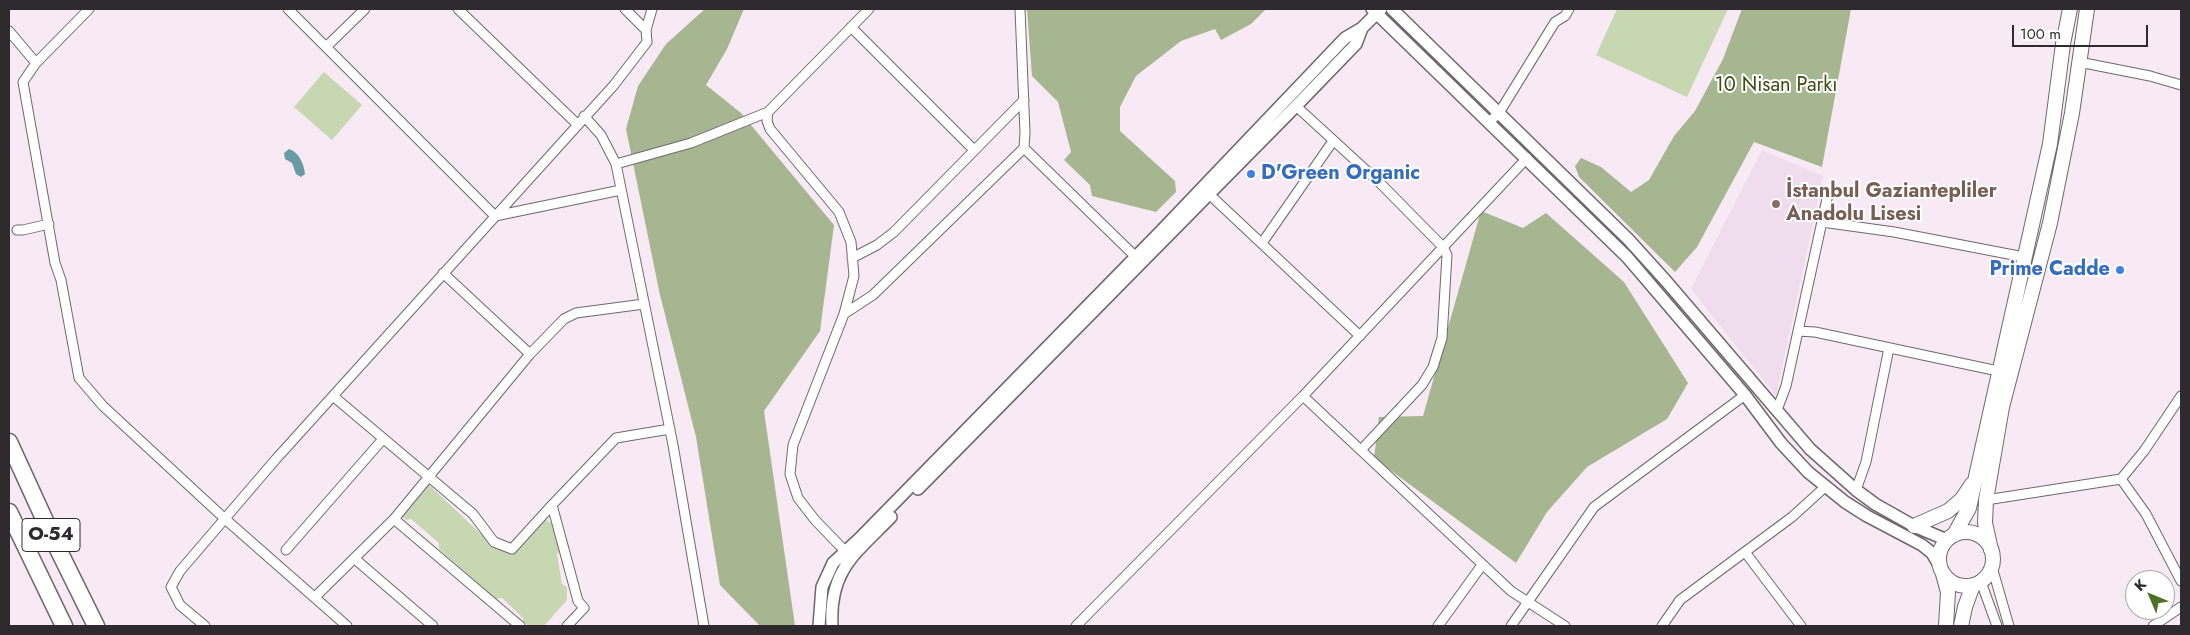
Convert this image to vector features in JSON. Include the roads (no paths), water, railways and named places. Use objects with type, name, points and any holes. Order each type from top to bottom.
[{"type":"highway","name":"O-54","points":[[9,442],[96,626]]},
{"type":"highway","name":"O-54","points":[[9,512],[64,626]]},
{"type":"main road","points":[[1946,626],[1948,592],[1939,556],[1969,508],[2050,144],[2063,44],[2070,9]]},
{"type":"main road","points":[[1961,626],[1977,584],[1992,567],[1991,550],[1985,523],[1986,500],[2002,407],[2050,223],[2072,113],[2087,9]]},
{"type":"main road","points":[[1914,526],[1948,511],[1962,499],[1975,482]]},
{"type":"main road","points":[[1950,538],[1963,533],[1980,536],[1991,550]]},
{"type":"main road","points":[[1941,569],[1956,584],[1977,584]]},
{"type":"street","points":[[90,9],[36,63],[23,82],[55,263],[61,280],[79,378],[103,406],[224,518],[347,626]]},
{"type":"street","points":[[288,9],[495,216]]},
{"type":"street","points":[[326,47],[365,9]]},
{"type":"street","points":[[458,9],[577,124]]},
{"type":"street","points":[[625,9],[646,30]]},
{"type":"street","points":[[205,626],[180,605],[171,587],[180,571],[224,518],[584,116],[614,85],[647,42],[646,30],[652,9]]},
{"type":"street","points":[[616,164],[691,143],[768,112],[869,9]]},
{"type":"street","points":[[844,314],[873,296],[1024,148],[1020,9]]},
{"type":"street","points":[[1392,9],[1645,257],[1810,449],[1856,490],[1875,504],[1914,526],[1950,538]]},
{"type":"street","points":[[1489,122],[1499,113],[1555,22],[1565,16],[1569,9]]},
{"type":"street","points":[[819,626],[822,586],[833,563],[1139,260],[1209,194],[1296,106],[1356,44],[1362,28],[1377,10],[1627,257],[1745,395],[1781,443],[1825,487],[1867,516],[1922,545],[1932,553],[1941,569]]},
{"type":"street","points":[[851,27],[974,150]]},
{"type":"street","points":[[832,626],[831,606],[836,581],[850,560],[1139,260],[1345,38],[1362,28]]},
{"type":"street","points":[[9,31],[36,63]]},
{"type":"street","points":[[2079,62],[2150,76],[2181,85]]},
{"type":"street","points":[[852,258],[877,245],[894,232],[1024,100]]},
{"type":"street","points":[[1296,106],[1380,183],[1443,247],[1447,258],[1442,338],[1437,357],[1422,385],[1361,450]]},
{"type":"street","points":[[768,112],[767,121],[770,129],[839,212],[851,242],[854,276],[844,314],[793,445],[790,474],[798,498],[815,520],[845,551]]},
{"type":"street","points":[[584,116],[601,135],[616,164],[670,429],[706,624]]},
{"type":"street","points":[[1262,243],[1333,141]]},
{"type":"street","points":[[1024,148],[1139,260]]},
{"type":"street","points":[[1076,626],[1303,396],[1527,158]]},
{"type":"street","points":[[495,216],[621,190]]},
{"type":"street","points":[[1209,194],[1360,336]]},
{"type":"street","points":[[1777,410],[1786,386],[1828,194]]},
{"type":"street","points":[[1822,222],[1894,232],[2024,257]]},
{"type":"street","points":[[16,230],[49,224]]},
{"type":"street","points":[[443,273],[530,354]]},
{"type":"street","points":[[315,597],[394,519],[530,354],[564,319],[576,313],[644,304]]},
{"type":"street","points":[[1798,331],[1815,332],[1998,371]]},
{"type":"street","points":[[1856,490],[1866,462],[1889,348]]},
{"type":"street","points":[[1510,626],[1594,507],[1745,395]]},
{"type":"street","points":[[333,396],[472,514],[494,542],[512,549],[616,438],[670,429]]},
{"type":"street","points":[[1303,396],[1511,591],[1565,626]]},
{"type":"street","points":[[1986,500],[2121,479],[2144,451],[2181,396]]},
{"type":"street","points":[[286,550],[383,439]]},
{"type":"street","points":[[2121,479],[2146,514],[2181,581]]},
{"type":"street","points":[[1662,626],[1680,600],[1792,516],[1825,487]]},
{"type":"street","points":[[552,505],[578,601],[584,608],[567,626]]},
{"type":"street","points":[[394,519],[520,626]]},
{"type":"street","points":[[1745,552],[1801,626]]},
{"type":"street","points":[[355,559],[433,626]]},
{"type":"street","points":[[1438,626],[1482,565]]},
{"type":"street","points":[[1992,567],[2009,626]]},
{"type":"street","points":[[1977,584],[1997,626]]},
{"type":"street","points":[[2153,626],[2181,607]]},
{"type":"water","points":[[289,149],[296,153],[302,162],[305,174],[301,177],[296,174],[292,163],[285,159],[284,153]]},
{"type":"place","name":"D'Green Organic","points":[[1251,174]]},
{"type":"place","name":"İstanbul Gaziantepliler Anadolu Lisesi","points":[[1776,204]]},
{"type":"place","name":"Prime Cadde","points":[[2120,270]]},
{"type":"park label","name":"10 Nisan Parkı","points":[[1776,86]]}]
